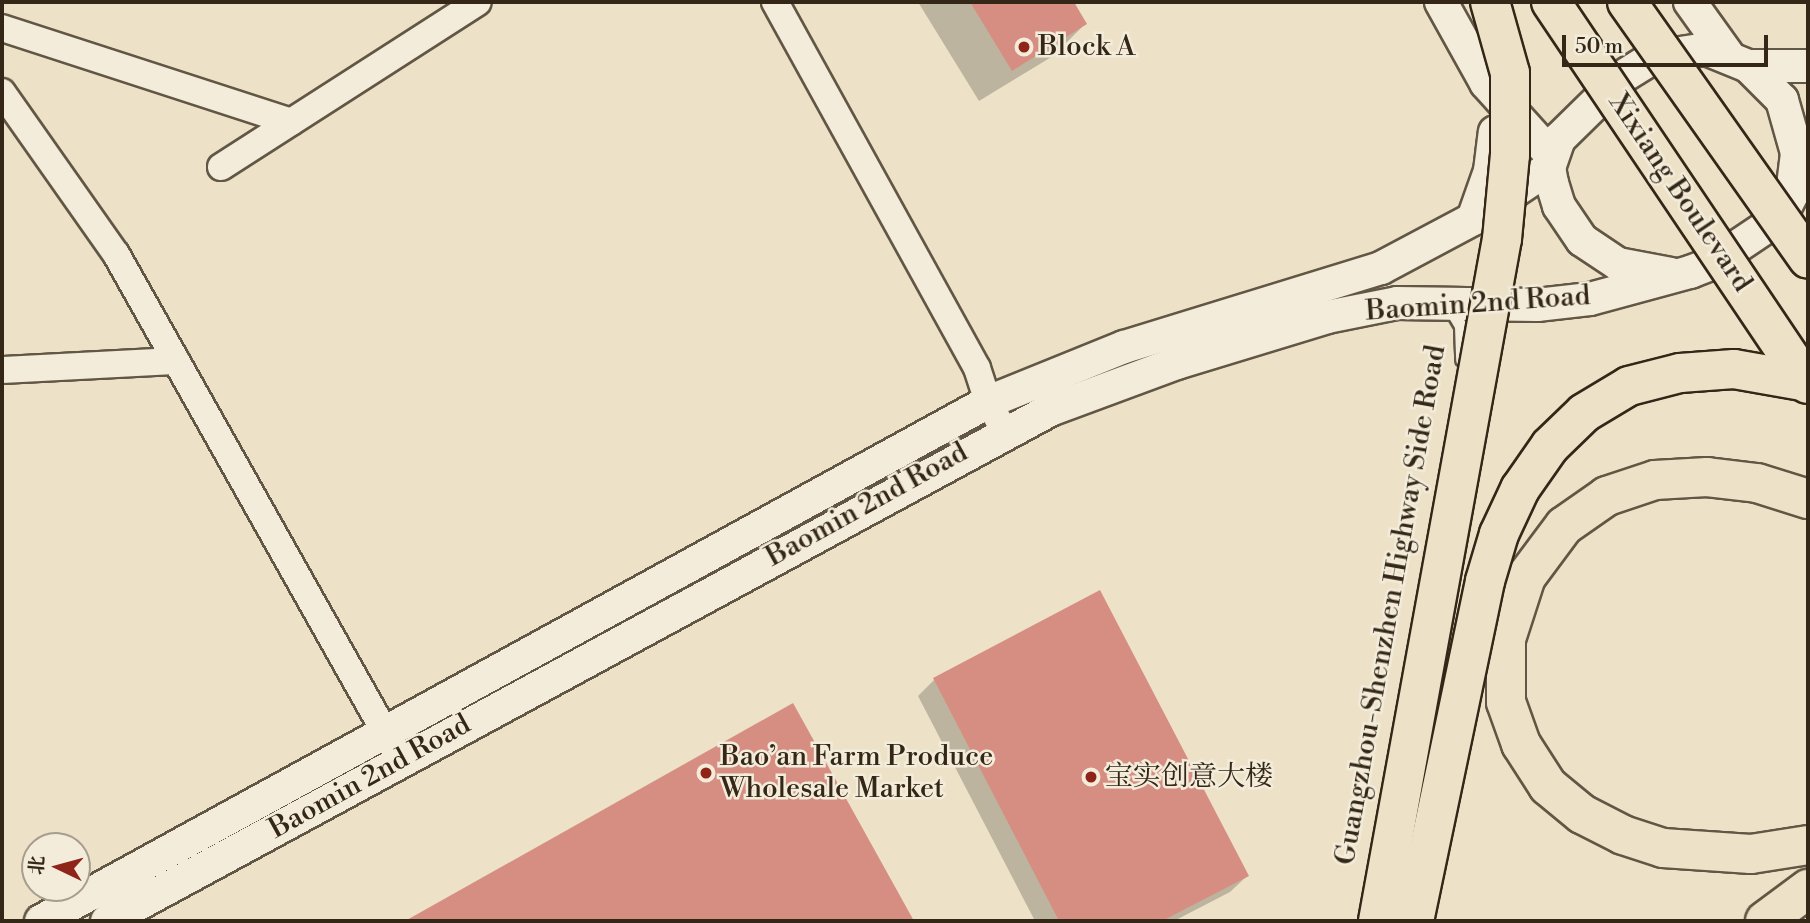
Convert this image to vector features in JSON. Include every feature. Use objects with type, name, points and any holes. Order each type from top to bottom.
[{"type":"main road","points":[[1378,921],[1502,239],[1510,155],[1510,73],[1490,2]]},
{"type":"main road","name":"Xixiang Boulevard","points":[[1551,2],[1706,264],[1808,383]]},
{"type":"main road","points":[[1627,2],[1808,260]]},
{"type":"main road","points":[[1414,921],[1489,569],[1499,534],[1520,489],[1550,446],[1584,414],[1629,386],[1680,373],[1734,369],[1808,383]]},
{"type":"main road","points":[[1808,499],[1757,483],[1707,477],[1655,480],[1607,496],[1564,526],[1526,577],[1506,639],[1506,702],[1521,744],[1548,786],[1582,814],[1623,835],[1663,848],[1751,854],[1808,845]]},
{"type":"main road","points":[[1765,921],[1808,889]]},
{"type":"street","points":[[220,167],[478,2]]},
{"type":"street","points":[[775,2],[977,369],[988,402],[1005,431]]},
{"type":"street","points":[[1441,2],[1486,83],[1551,162],[1559,206],[1582,240],[1598,253],[1642,271],[1706,264],[1784,210],[1805,154],[1782,100],[1738,60],[1690,2]]},
{"type":"street","points":[[2,28],[291,122]]},
{"type":"street","points":[[1551,162],[1577,118],[1622,77],[1654,57],[1682,49],[1738,60],[1808,66]]},
{"type":"street","points":[[1473,219],[1494,151],[1495,128],[1486,83]]},
{"type":"street","points":[[2,92],[116,254],[393,747]]},
{"type":"street","name":"Baomin 2nd Road","points":[[107,921],[393,747],[988,402],[1124,347],[1381,268],[1473,219],[1551,162]]},
{"type":"street","name":"Baomin 2nd Road","points":[[41,921],[393,747],[1005,431],[1105,388],[1327,317],[1397,303],[1537,305],[1590,299],[1706,264]]},
{"type":"street","points":[[2,370],[176,361]]},
{"type":"lane","name":"Guangzhou-Shenzhen Highway Side Road","points":[[1444,304],[1461,326],[1460,379]]},
{"type":"building","name":"Block A","points":[[970,2],[1074,2],[1087,24],[1012,71]]},
{"type":"building","name":"宝实创意大楼","points":[[1100,590],[1249,876],[1162,921],[1059,921],[933,678]]},
{"type":"building","points":[[793,703],[914,921],[405,921]]},
{"type":"place","name":"Block A","points":[[1024,47]]},
{"type":"place","name":"Bao’an Farm Produce Wholesale Market","points":[[706,773]]},
{"type":"place","name":"宝实创意大楼","points":[[1091,777]]}]
